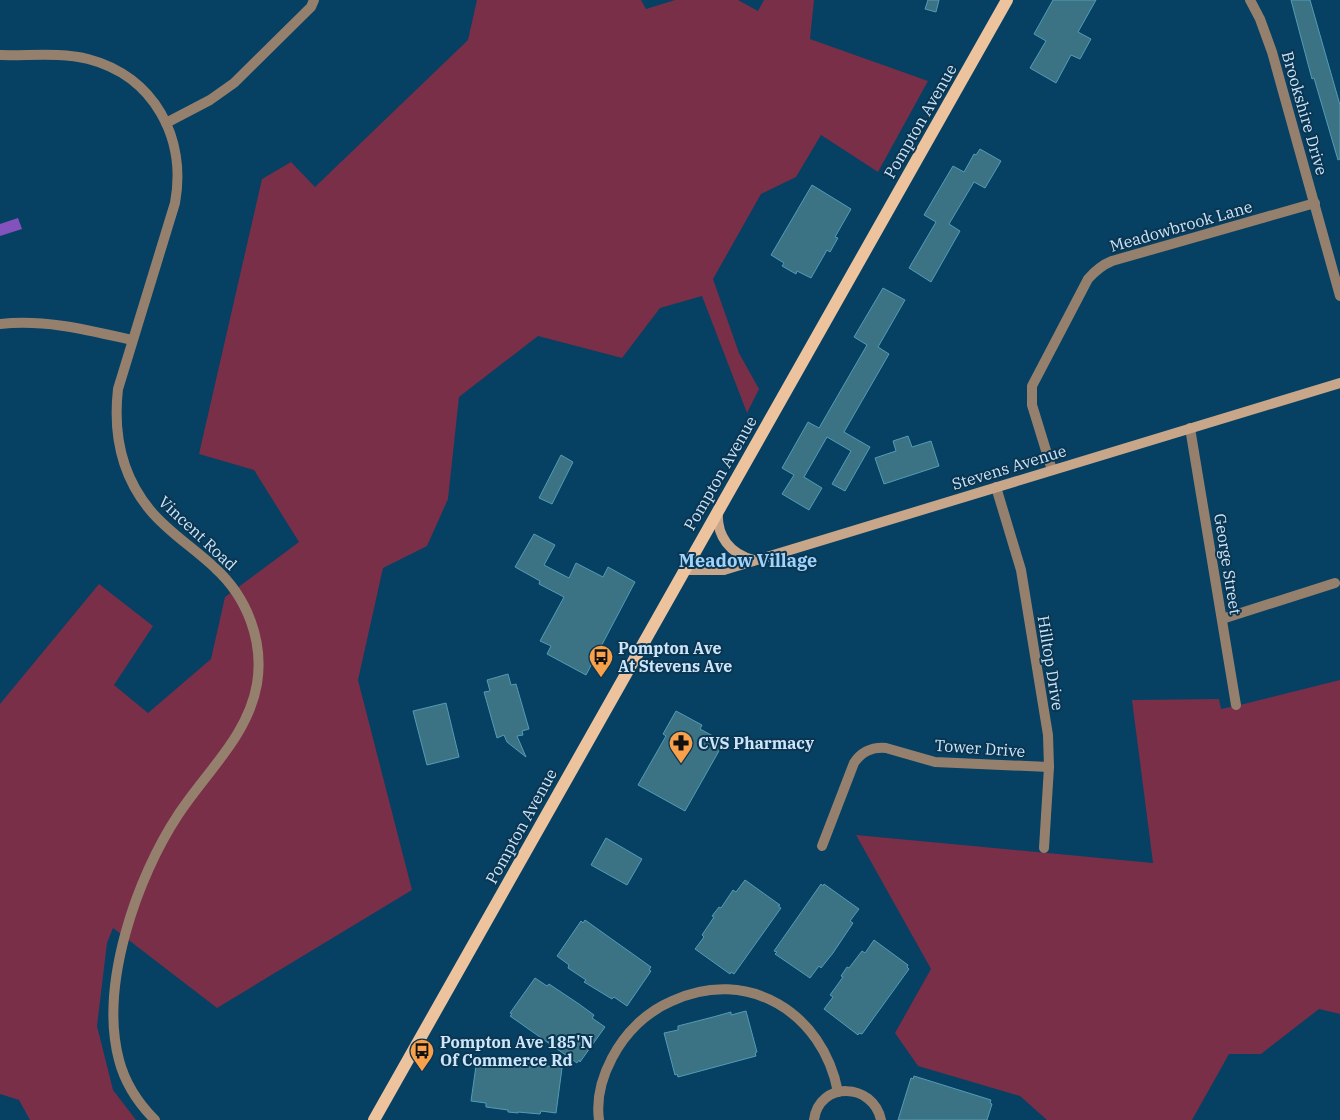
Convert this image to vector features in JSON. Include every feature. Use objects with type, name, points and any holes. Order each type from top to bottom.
[{"type":"main road","name":"Pompton Avenue","points":[[374,1120],[1007,0]]},
{"type":"main road","name":"Stevens Avenue","points":[[685,570],[724,570],[1340,383]]},
{"type":"main road","points":[[718,510],[720,532],[727,544],[740,555],[755,560]]},
{"type":"street","points":[[166,123],[210,100],[234,83],[311,7],[314,0]]},
{"type":"street","name":"Brookshire Drive","points":[[1250,0],[1260,19],[1272,52],[1340,296]]},
{"type":"street","name":"Vincent Road","points":[[0,55],[74,57],[100,63],[123,74],[139,86],[152,100],[172,135],[178,162],[175,203],[118,389],[116,405],[117,437],[125,468],[132,483],[150,510],[161,522],[215,567],[234,589],[248,613],[253,627],[258,655],[257,683],[244,723],[178,815],[156,854],[138,897],[120,956],[115,993],[116,1046],[122,1068],[131,1089],[146,1111],[155,1120]]},
{"type":"street","name":"Meadowbrook Lane","points":[[1052,470],[1032,405],[1032,386],[1093,273],[1098,268],[1112,261],[1315,204]]},
{"type":"street","points":[[0,324],[28,322],[62,325],[132,340]]},
{"type":"street","name":"George Street","points":[[1190,428],[1236,705]]},
{"type":"street","name":"Hilltop Drive","points":[[996,487],[1021,570],[1048,735],[1049,767],[1044,848]]},
{"type":"street","points":[[1222,619],[1335,584]]},
{"type":"street","name":"Tower Drive","points":[[822,846],[854,763],[868,750],[886,748],[935,762],[1049,767]]},
{"type":"street","points":[[599,1120],[598,1110],[603,1079],[624,1038],[643,1019],[666,1003],[688,994],[708,990],[728,989],[755,994],[767,998],[791,1011],[810,1029],[825,1051],[835,1075],[838,1092]]},
{"type":"street","points":[[814,1120],[820,1104],[828,1097],[838,1092],[849,1091],[860,1093],[869,1099],[877,1108],[880,1120]]},
{"type":"shaded area","points":[[477,0],[641,0],[646,9],[675,0],[738,0],[758,11],[764,0],[814,0],[810,39],[928,81],[878,172],[821,135],[796,177],[761,194],[713,279],[739,353],[759,389],[747,413],[702,296],[660,308],[622,358],[538,336],[459,397],[448,499],[427,546],[383,568],[358,680],[412,890],[217,1008],[113,928],[107,943],[97,1026],[113,1090],[136,1120],[30,1120],[19,1100],[0,1094],[0,704],[99,584],[153,626],[114,685],[148,713],[211,659],[225,597],[299,542],[254,470],[199,454],[262,179],[291,162],[315,187],[468,40]]},
{"type":"shaded area","points":[[18,218],[22,229],[0,236],[0,224]]},
{"type":"shaded area","points":[[1340,680],[1340,1014],[1319,1009],[1261,1054],[1229,1054],[1192,1120],[1047,1120],[1020,1096],[918,1066],[895,1033],[931,969],[856,835],[1153,863],[1132,700],[1219,699],[1221,709]]},
{"type":"building","points":[[928,0],[939,0],[936,12],[925,9]]},
{"type":"building","points":[[1053,0],[1096,0],[1078,32],[1091,39],[1080,59],[1071,55],[1056,83],[1030,68],[1046,41],[1034,34]]},
{"type":"building","points":[[1291,0],[1310,0],[1340,105],[1340,159],[1338,160],[1314,78],[1312,79]]},
{"type":"building","points":[[980,149],[1001,161],[985,188],[974,182],[949,224],[960,231],[931,282],[909,268],[936,222],[924,215],[953,166],[964,172],[974,154],[976,155]]},
{"type":"building","points":[[812,185],[851,209],[835,237],[838,238],[830,252],[827,250],[811,278],[797,271],[796,274],[782,266],[784,263],[771,255]]},
{"type":"building","points":[[883,288],[905,300],[878,347],[889,354],[844,432],[870,447],[845,491],[832,484],[851,451],[827,437],[804,477],[822,488],[809,510],[782,494],[794,475],[782,468],[808,422],[819,428],[867,345],[854,337]]},
{"type":"building","points":[[908,436],[912,447],[931,441],[939,466],[884,484],[875,458],[896,451],[893,441]]},
{"type":"building","points":[[561,455],[573,462],[552,504],[539,498]]},
{"type":"building","points":[[534,534],[555,545],[544,565],[569,578],[576,563],[603,577],[608,567],[635,582],[586,675],[547,654],[551,646],[540,641],[564,597],[539,584],[540,581],[515,567]]},
{"type":"building","points":[[508,674],[511,685],[516,684],[529,729],[522,731],[523,735],[517,736],[526,757],[507,742],[504,735],[497,738],[484,692],[490,691],[487,680]]},
{"type":"building","points":[[446,703],[459,757],[427,765],[413,711]]},
{"type":"building","name":"CVS Pharmacy","points":[[676,711],[702,725],[700,729],[724,742],[685,811],[638,785],[666,736],[663,734]]},
{"type":"building","points":[[606,838],[642,859],[627,885],[591,865]]},
{"type":"building","points":[[745,880],[780,905],[778,906],[781,908],[734,974],[731,972],[730,974],[695,949],[704,937],[702,935],[714,917],[712,916],[719,907],[721,908],[733,890],[736,892]]},
{"type":"building","points":[[821,884],[823,886],[824,884],[859,909],[850,921],[853,923],[833,953],[821,968],[819,966],[810,978],[775,954],[777,952],[774,951]]},
{"type":"building","points":[[585,920],[651,967],[649,970],[651,971],[627,1006],[614,997],[612,999],[584,982],[586,980],[568,968],[569,965],[557,956],[581,921],[583,923]]},
{"type":"building","points":[[874,940],[908,965],[909,969],[862,1034],[859,1033],[858,1035],[824,1009],[833,997],[830,995],[843,977],[841,976],[847,967],[849,968],[862,951],[865,953]]},
{"type":"building","points":[[535,978],[547,986],[549,984],[579,1004],[594,1015],[592,1018],[605,1027],[580,1062],[579,1060],[577,1063],[510,1016],[512,1014],[510,1013]]},
{"type":"building","points":[[746,1011],[757,1052],[755,1053],[756,1056],[678,1077],[677,1074],[675,1075],[664,1033],[678,1030],[678,1026],[731,1012],[731,1015]]},
{"type":"building","points":[[479,1057],[562,1068],[556,1113],[541,1111],[540,1114],[508,1112],[508,1110],[486,1107],[486,1103],[471,1101],[477,1059],[479,1060]]},
{"type":"building","points":[[914,1076],[991,1100],[990,1103],[992,1104],[987,1120],[898,1120],[911,1078],[913,1079]]},
{"type":"place","name":"Pompton Ave At Stevens Ave","points":[[601,678]]},
{"type":"place","name":"CVS Pharmacy","points":[[681,764]]},
{"type":"place","name":"Pompton Ave 185'N Of Commerce Rd","points":[[422,1072]]},
{"type":"district","name":"Meadow Village","points":[[748,560]]}]
